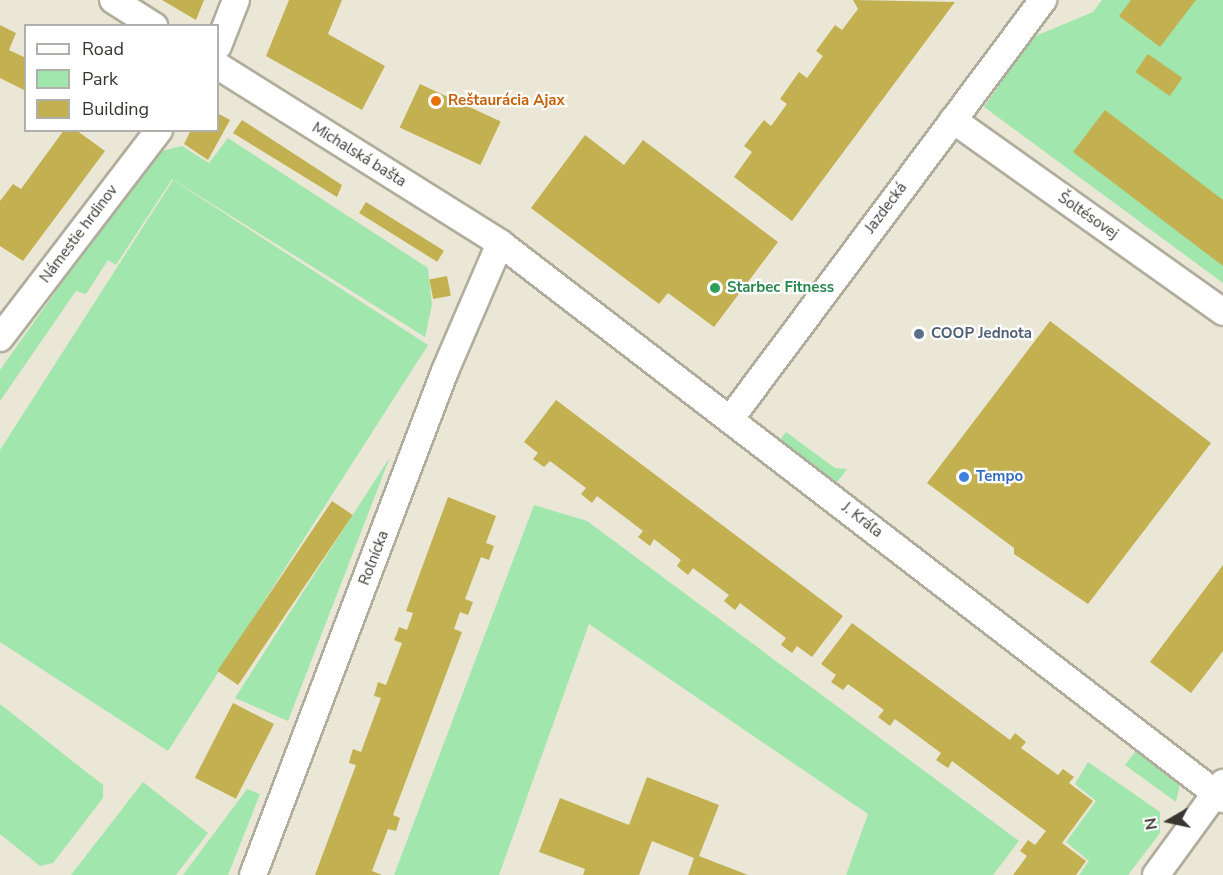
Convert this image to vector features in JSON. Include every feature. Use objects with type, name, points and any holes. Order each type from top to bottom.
[{"type":"street","points":[[113,0],[151,24]]},
{"type":"street","points":[[219,44],[237,0]]},
{"type":"street","name":"Jazdecká","points":[[731,418],[1043,0]]},
{"type":"street","name":"Michalská bašta","points":[[219,67],[500,243]]},
{"type":"street","name":"Šoltésovej","points":[[953,120],[1223,312]]},
{"type":"street","name":"Námestie hrdinov","points":[[0,338],[157,132]]},
{"type":"street","name":"J. Kráľa","points":[[500,243],[1221,792]]},
{"type":"street","name":"Roľnícka","points":[[253,875],[445,371],[500,243]]},
{"type":"street","points":[[1156,875],[1221,792]]},
{"type":"green space","points":[[1102,0],[1223,0],[1223,283],[984,107],[1033,37],[1093,12]]},
{"type":"green space","points":[[228,138],[428,268],[432,305],[425,337],[172,179],[116,265],[108,260],[86,294],[76,291],[0,401],[0,370],[154,153],[182,146],[209,163]]},
{"type":"green space","points":[[173,180],[428,345],[168,751],[0,642],[0,450]]},
{"type":"green space","points":[[786,432],[835,468],[847,469],[835,485],[778,442]]},
{"type":"green space","points":[[390,457],[288,721],[235,698],[242,687]]},
{"type":"green space","points":[[534,505],[587,521],[1019,841],[993,875],[846,875],[868,814],[589,624],[499,875],[394,875]]},
{"type":"green space","points":[[0,704],[103,785],[103,798],[53,863],[40,866],[0,834]]},
{"type":"green space","points":[[1138,748],[1181,780],[1176,802],[1125,765]]},
{"type":"green space","points":[[1088,762],[1160,812],[1160,833],[1128,875],[1079,875],[1089,861],[1066,842],[1096,801],[1075,784]]},
{"type":"green space","points":[[143,782],[208,833],[176,875],[71,875]]},
{"type":"green space","points":[[247,789],[260,794],[228,875],[183,875]]},
{"type":"building","points":[[162,0],[204,0],[196,20]]},
{"type":"building","points":[[289,0],[342,0],[328,34],[385,66],[362,110],[266,56]]},
{"type":"building","points":[[853,0],[955,2],[792,221],[734,177],[752,152],[744,146],[764,120],[771,126],[787,104],[780,99],[799,72],[807,78],[823,56],[816,51],[835,25],[842,30],[858,9]]},
{"type":"building","points":[[1131,0],[1196,0],[1160,47],[1119,16]]},
{"type":"building","points":[[0,25],[16,33],[9,50],[24,57],[24,90],[0,78]]},
{"type":"building","points":[[1148,54],[1182,78],[1170,96],[1135,72]]},
{"type":"building","points":[[420,84],[501,122],[480,165],[400,128]]},
{"type":"building","points":[[1105,110],[1223,200],[1223,266],[1073,152]]},
{"type":"building","points":[[219,114],[230,120],[208,160],[184,144],[190,132],[219,132]]},
{"type":"building","points":[[242,120],[342,185],[337,197],[233,133]]},
{"type":"building","points":[[63,132],[79,132],[105,151],[23,261],[0,246],[0,201],[13,184],[21,189]]},
{"type":"building","points":[[585,135],[624,165],[643,140],[778,242],[714,327],[668,293],[659,304],[531,208]]},
{"type":"building","points":[[366,202],[444,251],[437,262],[359,213]]},
{"type":"building","points":[[447,276],[451,296],[433,299],[429,279]]},
{"type":"building","points":[[1050,321],[1211,443],[1088,604],[1014,554],[1014,548],[927,483]]},
{"type":"building","points":[[556,400],[843,616],[812,657],[797,646],[792,653],[781,645],[786,638],[740,603],[735,610],[724,601],[729,595],[693,568],[688,575],[677,566],[681,560],[654,539],[650,546],[638,537],[643,531],[597,496],[592,503],[581,494],[586,488],[550,461],[544,467],[533,459],[538,453],[524,442]]},
{"type":"building","points":[[448,497],[496,516],[486,543],[494,546],[489,560],[481,557],[465,599],[473,602],[468,615],[460,612],[454,629],[462,632],[393,815],[400,818],[396,831],[388,829],[372,871],[382,875],[315,875],[356,765],[349,763],[353,749],[361,752],[381,698],[374,696],[378,682],[386,685],[402,643],[394,640],[399,627],[407,630],[413,613],[406,611]]},
{"type":"building","points":[[332,501],[353,515],[238,685],[217,671]]},
{"type":"building","points":[[1223,565],[1223,651],[1191,693],[1150,662]]},
{"type":"building","points":[[852,623],[1010,740],[1015,733],[1026,742],[1021,748],[1058,775],[1063,769],[1074,777],[1069,783],[1093,801],[1062,843],[1086,861],[1076,875],[1013,875],[1027,856],[1020,851],[1028,840],[1035,845],[1046,831],[952,761],[948,768],[936,760],[941,753],[895,719],[890,726],[878,717],[884,710],[848,684],[843,690],[831,682],[836,675],[821,664]]},
{"type":"building","points":[[233,703],[274,724],[236,799],[195,778]]},
{"type":"building","points":[[647,777],[719,805],[699,856],[748,875],[688,875],[694,858],[652,841],[639,875],[583,875],[585,869],[539,852],[560,798],[629,825]]},
{"type":"place","name":"Reštaurácia Ajax","points":[[436,101]]},
{"type":"place","name":"Starbec Fitness","points":[[715,288]]},
{"type":"place","name":"COOP Jednota","points":[[919,334]]},
{"type":"place","name":"Tempo","points":[[964,477]]}]
